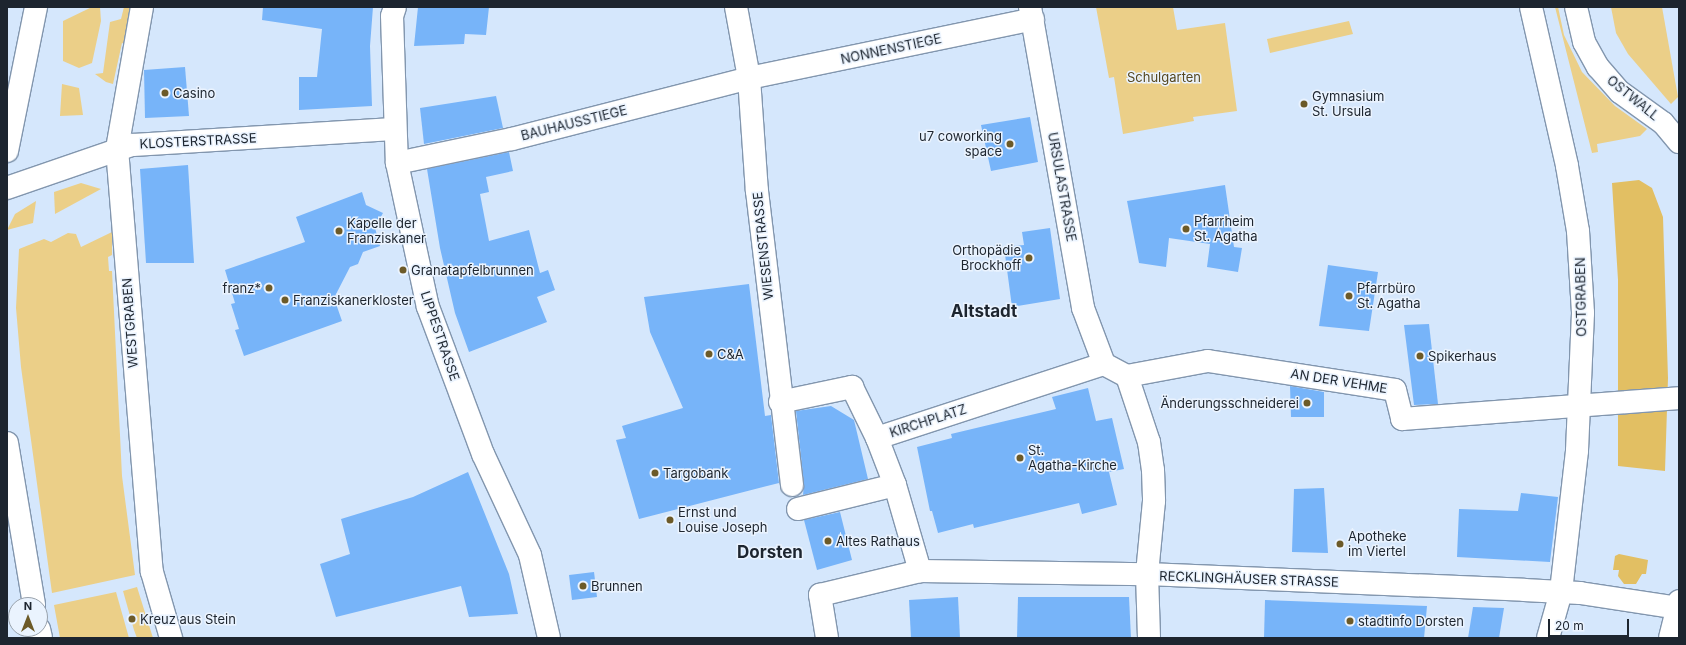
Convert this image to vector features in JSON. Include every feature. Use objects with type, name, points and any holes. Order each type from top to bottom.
[{"type":"street","points":[[7,151],[36,7]]},
{"type":"street","name":"WESTGRABEN","points":[[142,7],[117,149],[152,572],[172,638]]},
{"type":"street","name":"LIPPESTRASSE","points":[[394,7],[392,16],[397,163],[428,307],[483,454],[530,555],[548,632]]},
{"type":"street","name":"WIESENSTRASSE","points":[[736,7],[749,78],[757,191],[780,402],[792,485]]},
{"type":"street","name":"OSTGRABEN","points":[[1531,7],[1567,166],[1578,231],[1583,313],[1578,407],[1565,556],[1561,592],[1548,638]]},
{"type":"street","name":"OSTWALL","points":[[1576,7],[1582,35],[1598,67],[1620,92],[1663,123],[1679,142]]},
{"type":"street","name":"NONNENSTIEGE","points":[[749,78],[1031,13]]},
{"type":"street","name":"URSULASTRASSE","points":[[1031,13],[1083,308],[1104,364]]},
{"type":"street","name":"BAUHAUSSTIEGE","points":[[397,163],[512,139],[749,78]]},
{"type":"street","name":"KLOSTERSTRASSE","points":[[7,188],[132,145],[395,129]]},
{"type":"street","name":"AN DER VEHME","points":[[1128,376],[1208,361],[1395,390],[1402,419],[1578,407]]},
{"type":"street","points":[[1104,364],[1128,376],[1149,442],[1153,470],[1154,501],[1147,574],[1149,638]]},
{"type":"street","name":"KIRCHPLATZ","points":[[780,402],[852,387],[877,438],[1104,364]]},
{"type":"street","points":[[1578,407],[1602,403],[1679,398]]},
{"type":"street","points":[[877,438],[895,485],[920,571]]},
{"type":"street","points":[[7,443],[33,597]]},
{"type":"street","points":[[798,509],[895,485]]},
{"type":"street","name":"RECKLINGHÄUSER STRASSE","points":[[827,638],[820,595],[920,571],[1147,574],[1561,592],[1675,619]]},
{"type":"green space","points":[[92,7],[100,7],[101,21],[92,63],[79,68],[63,61],[63,21]]},
{"type":"green space","points":[[124,7],[132,7],[125,44],[122,43],[113,84],[106,82],[95,74],[103,73],[110,22],[121,19]]},
{"type":"green space","name":"Schulgarten","points":[[1096,7],[1173,7],[1177,30],[1225,23],[1237,111],[1193,117],[1194,121],[1123,134],[1114,77],[1109,78]]},
{"type":"green space","points":[[1555,7],[1558,7],[1564,35],[1582,72],[1615,106],[1647,129],[1640,136],[1597,144],[1598,152],[1592,153]]},
{"type":"green space","points":[[1611,7],[1662,7],[1678,97],[1671,104],[1628,54],[1616,33]]},
{"type":"green space","points":[[1349,21],[1353,34],[1270,53],[1267,39]]},
{"type":"green space","points":[[62,84],[79,88],[83,115],[60,116]]},
{"type":"green space","points":[[81,183],[101,189],[55,214],[54,192]]},
{"type":"green space","points":[[36,201],[33,223],[7,230],[15,214]]},
{"type":"green space","points":[[112,232],[112,255],[108,257],[109,271],[112,271],[122,476],[135,575],[52,593],[21,367],[16,308],[19,249],[44,239],[51,242],[68,233],[76,234],[81,247]]},
{"type":"green space","points":[[137,587],[153,638],[137,638],[134,630],[123,591]]},
{"type":"green space","points":[[116,592],[129,638],[60,638],[54,605]]},
{"type":"shaded area","points":[[1639,180],[1652,188],[1663,217],[1668,378],[1665,471],[1618,466],[1618,280],[1612,183]]},
{"type":"shaded area","points":[[1619,554],[1648,560],[1646,574],[1642,574],[1636,584],[1624,584],[1618,576],[1619,570],[1613,570],[1615,556]]},
{"type":"building","points":[[263,7],[373,7],[370,46],[372,106],[299,110],[299,77],[317,77],[322,29],[262,20]]},
{"type":"building","points":[[418,7],[489,7],[486,35],[465,34],[464,44],[414,46]]},
{"type":"building","name":"Casino","points":[[185,67],[189,116],[145,118],[144,70]]},
{"type":"building","points":[[496,96],[503,128],[424,144],[420,108]]},
{"type":"building","name":"u7 coworking space","points":[[1030,117],[1038,162],[991,171],[981,125]]},
{"type":"building","points":[[509,152],[513,171],[486,177],[489,192],[480,194],[489,241],[529,230],[540,273],[548,270],[555,290],[537,297],[547,322],[469,352],[455,313],[440,248],[427,169]]},
{"type":"building","points":[[188,165],[194,263],[146,263],[140,169]]},
{"type":"building","name":"Pfarrheim St. Agatha","points":[[1225,185],[1234,247],[1242,248],[1238,272],[1207,267],[1210,244],[1169,238],[1166,267],[1139,263],[1127,201]]},
{"type":"building","points":[[362,192],[366,205],[383,213],[375,228],[380,246],[363,252],[358,264],[350,267],[334,298],[342,321],[244,356],[235,330],[239,329],[231,304],[235,303],[225,270],[305,242],[296,217]]},
{"type":"building","points":[[1050,228],[1060,299],[1012,307],[1004,247],[1024,245],[1022,232]]},
{"type":"building","name":"Pfarrbüro St. Agatha","points":[[1328,265],[1378,272],[1369,331],[1319,326]]},
{"type":"building","points":[[749,284],[765,416],[771,415],[779,483],[639,519],[616,440],[626,438],[622,426],[683,408],[650,332],[644,297]]},
{"type":"building","name":"Spikerhaus","points":[[1429,324],[1438,404],[1414,405],[1404,325]]},
{"type":"building","name":"Änderungsschneiderei","points":[[1290,386],[1324,392],[1324,417],[1291,417]]},
{"type":"building","name":"St. Agatha-Kirche","points":[[1088,388],[1096,421],[1112,418],[1124,469],[1109,472],[1117,505],[1082,514],[1079,503],[974,528],[973,524],[938,533],[932,511],[930,511],[917,447],[952,438],[951,434],[1056,409],[1052,397]]},
{"type":"building","points":[[831,406],[854,420],[868,479],[803,495],[804,484],[796,411]]},
{"type":"building","points":[[468,472],[509,574],[518,614],[469,617],[461,586],[336,617],[320,564],[350,554],[341,519],[413,497]]},
{"type":"building","points":[[1324,488],[1328,553],[1292,552],[1294,489]]},
{"type":"building","points":[[1521,493],[1558,497],[1550,562],[1457,557],[1459,509],[1518,511]]},
{"type":"building","name":"Altes Rathaus","points":[[840,512],[852,560],[817,570],[804,520]]},
{"type":"building","name":"Brunnen","points":[[594,572],[597,597],[572,600],[569,575]]},
{"type":"building","points":[[958,597],[960,638],[911,638],[909,600]]},
{"type":"building","points":[[1018,597],[1129,597],[1131,638],[1017,638]]},
{"type":"building","points":[[1265,600],[1427,606],[1424,638],[1264,638]]},
{"type":"building","points":[[1473,607],[1504,608],[1499,638],[1468,638]]},
{"type":"place","name":"Casino","points":[[165,93]]},
{"type":"place","name":"Gymnasium St. Ursula","points":[[1304,104]]},
{"type":"place","name":"u7 coworking space","points":[[1010,144]]},
{"type":"place","name":"Pfarrheim St. Agatha","points":[[1186,229]]},
{"type":"place","name":"Kapelle der Franziskaner","points":[[339,231]]},
{"type":"place","name":"Orthopädie Brockhoff","points":[[1029,258]]},
{"type":"place","name":"Granatapfelbrunnen","points":[[403,270]]},
{"type":"place","name":"franz*","points":[[269,288]]},
{"type":"place","name":"Pfarrbüro St. Agatha","points":[[1349,296]]},
{"type":"place","name":"Franziskanerkloster","points":[[285,300]]},
{"type":"place","name":"C&A","points":[[709,354]]},
{"type":"place","name":"Spikerhaus","points":[[1420,356]]},
{"type":"place","name":"Änderungsschneiderei","points":[[1307,403]]},
{"type":"place","name":"St. Agatha-Kirche","points":[[1020,458]]},
{"type":"place","name":"Targobank","points":[[655,473]]},
{"type":"place","name":"Ernst und Louise Joseph","points":[[670,520]]},
{"type":"place","name":"Altes Rathaus","points":[[828,541]]},
{"type":"place","name":"Apotheke im Viertel","points":[[1340,544]]},
{"type":"place","name":"Brunnen","points":[[583,586]]},
{"type":"place","name":"Kreuz aus Stein","points":[[132,619]]},
{"type":"place","name":"stadtinfo Dorsten","points":[[1350,621]]},
{"type":"district","name":"Altstadt","points":[[984,312]]},
{"type":"district","name":"Dorsten","points":[[770,553]]}]
